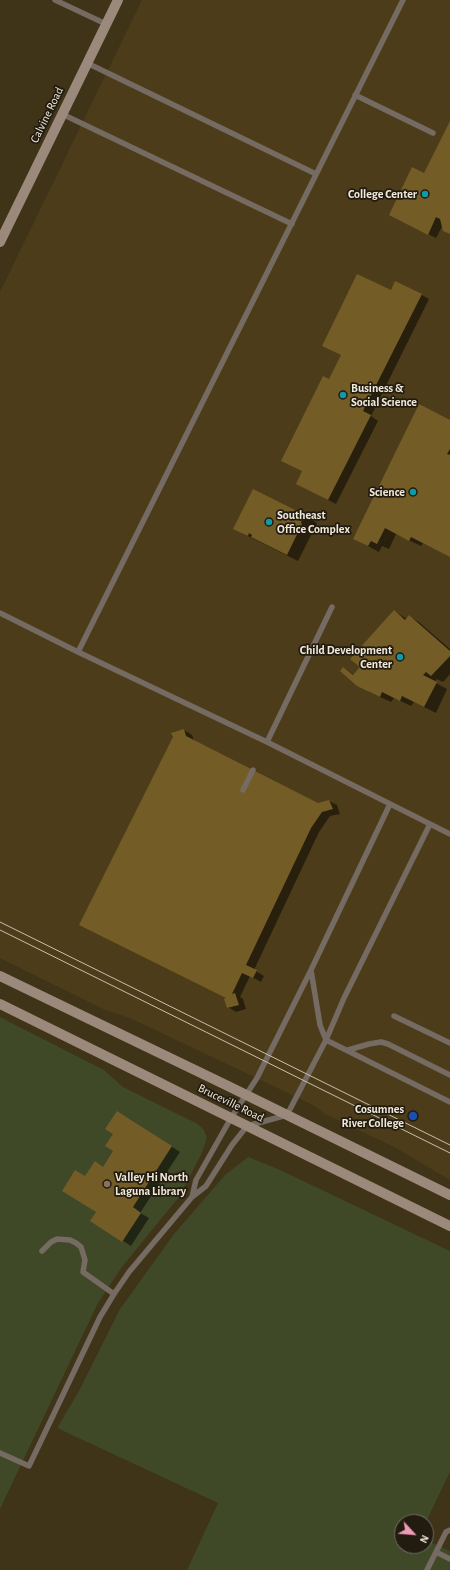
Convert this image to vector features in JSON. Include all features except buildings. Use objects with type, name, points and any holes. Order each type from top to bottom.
[{"type":"main road","name":"Calvine Road","points":[[0,242],[118,0]]},
{"type":"main road","name":"Bruceville Road","points":[[0,976],[450,1195]]},
{"type":"main road","name":"Bruceville Road","points":[[0,1004],[450,1226]]},
{"type":"lane","points":[[55,0],[106,24]]},
{"type":"lane","points":[[78,652],[403,0]]},
{"type":"lane","points":[[87,63],[316,174]]},
{"type":"lane","points":[[356,95],[433,133]]},
{"type":"lane","points":[[62,114],[292,224]]},
{"type":"lane","points":[[267,742],[332,607]]},
{"type":"lane","points":[[0,613],[267,742],[450,834]]},
{"type":"lane","points":[[243,790],[253,770]]},
{"type":"lane","points":[[192,1197],[196,1180],[231,1118],[257,1078],[311,970],[390,804]]},
{"type":"lane","points":[[0,1453],[29,1466],[100,1317],[129,1272],[192,1197],[206,1186],[232,1145],[247,1126],[287,1115],[326,1040],[348,991],[430,824]]},
{"type":"lane","points":[[311,970],[320,1025],[326,1040],[450,1102]]},
{"type":"lane","points":[[394,1016],[450,1043]]},
{"type":"lane","points":[[348,1050],[381,1042],[388,1044],[450,1075]]},
{"type":"lane","points":[[42,1251],[51,1242],[57,1239],[70,1240],[76,1243],[84,1253],[85,1260],[83,1272],[114,1294]]},
{"type":"lane","points":[[427,1570],[446,1532],[450,1530]]},
{"type":"lane","points":[[436,1552],[450,1559]]},
{"type":"shaded area","name":"Cosumnes River College","points":[[142,0],[450,0],[450,1180],[394,1147],[325,1114],[313,1105],[132,1019],[103,1009],[0,958],[0,292]]},
{"type":"green space","points":[[0,1017],[104,1070],[123,1087],[198,1124],[204,1130],[207,1138],[202,1153],[179,1197],[122,1267],[98,1303],[0,1509]]},
{"type":"green space","points":[[248,1157],[278,1169],[450,1251],[450,1472],[430,1514],[394,1514],[394,1554],[434,1554],[434,1544],[450,1551],[450,1570],[187,1570],[218,1503],[57,1428],[79,1391],[120,1309],[174,1234],[225,1175]]},
{"type":"tram line","points":[[0,922],[450,1145]]},
{"type":"tram line","points":[[0,930],[450,1153]]},
{"type":"place","name":"College Center","points":[[425,194]]},
{"type":"place","name":"Business & Social Science","points":[[343,395]]},
{"type":"place","name":"Science","points":[[413,492]]},
{"type":"place","name":"Southeast Office Complex","points":[[269,522]]},
{"type":"place","name":"Child Development Center","points":[[400,657]]},
{"type":"place","name":"Cosumnes River College","points":[[413,1116]]},
{"type":"place","name":"Valley Hi North Laguna Library","points":[[107,1184]]}]
